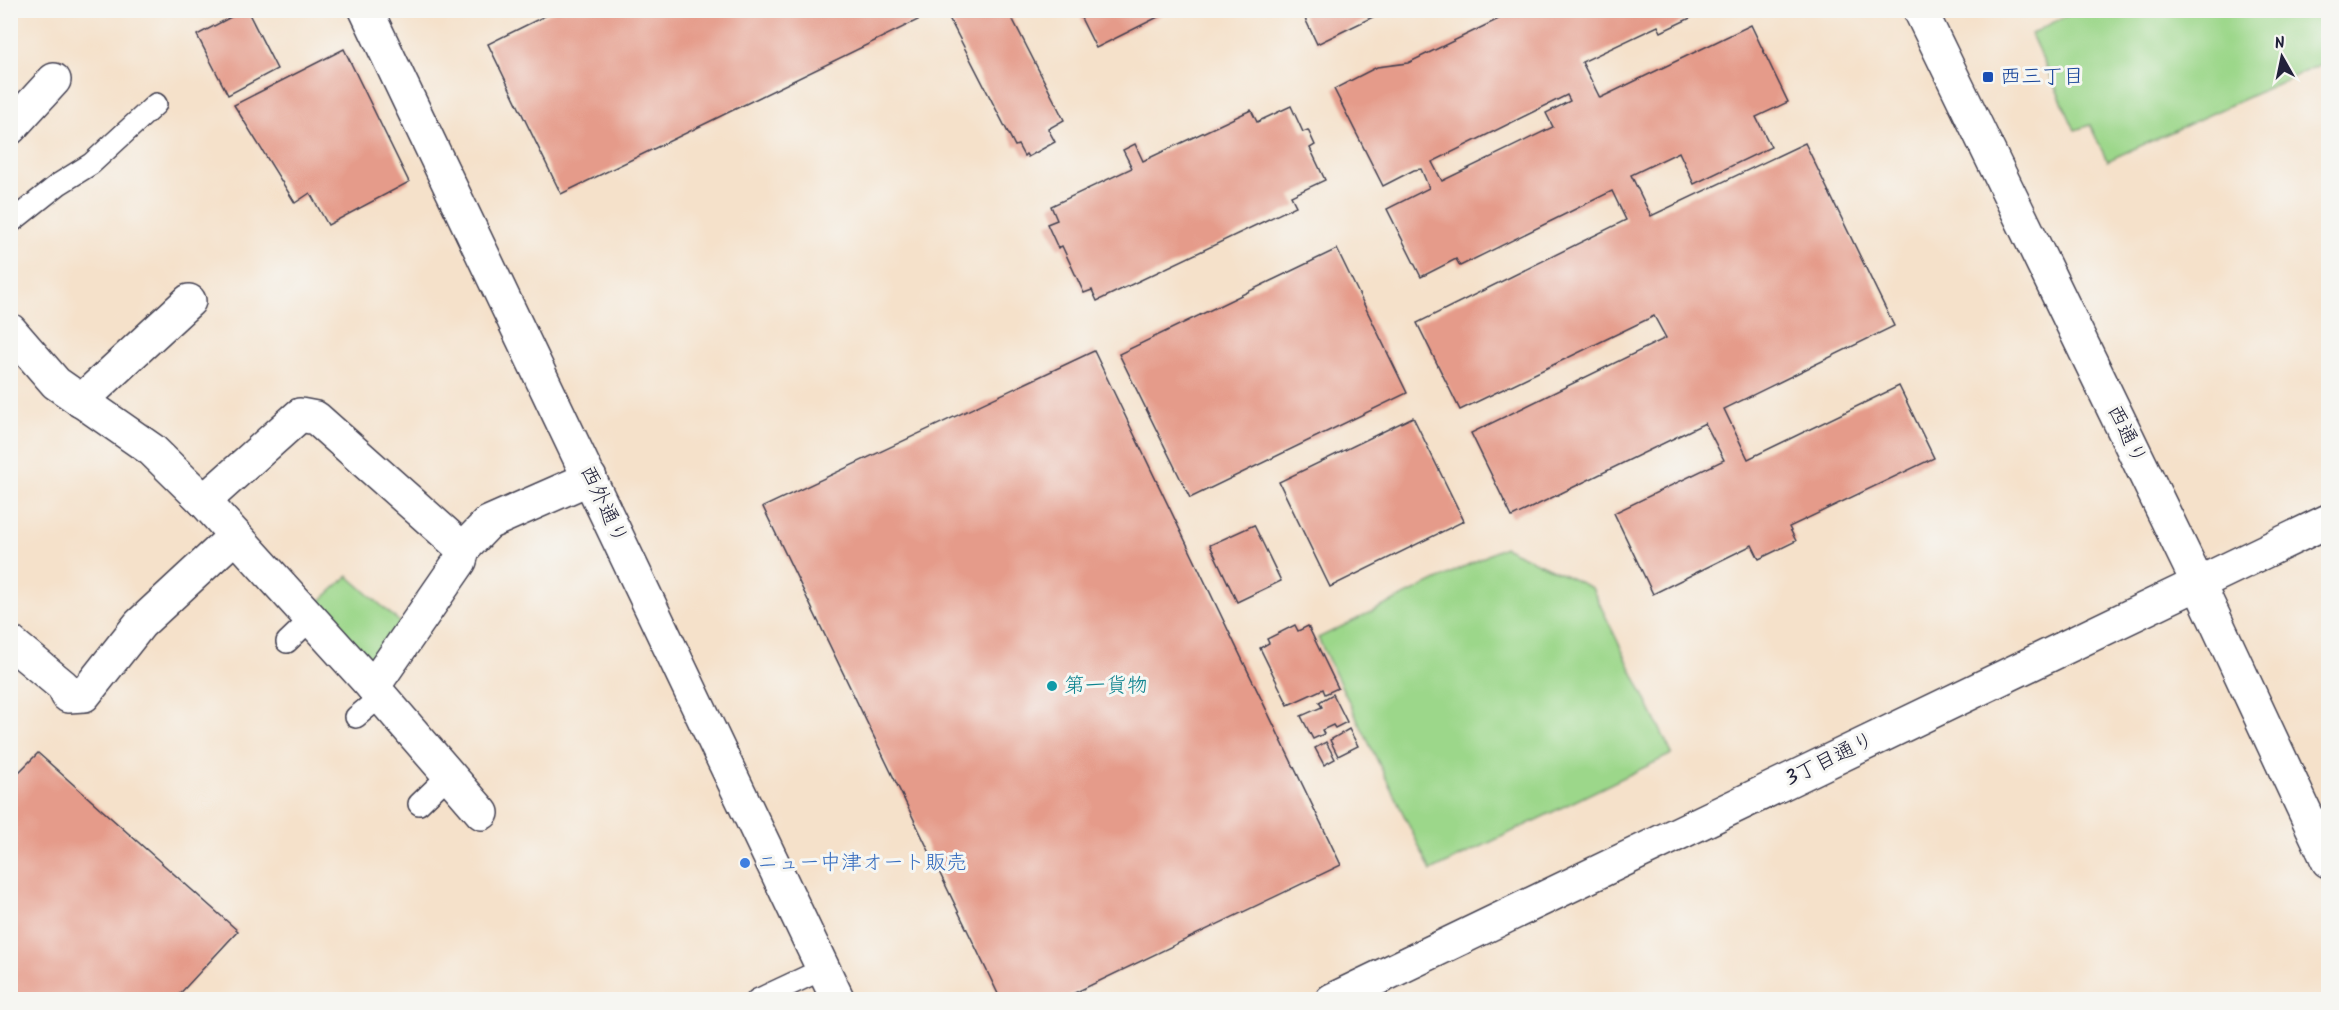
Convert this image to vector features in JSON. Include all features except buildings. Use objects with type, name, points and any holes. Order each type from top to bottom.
[{"type":"street","name":"西外通り","points":[[366,10],[838,999]]},
{"type":"street","name":"西通り","points":[[1920,10],[2198,583],[2328,861]]},
{"type":"street","points":[[30,119],[54,80]]},
{"type":"street","points":[[81,401],[189,301]]},
{"type":"street","points":[[10,330],[56,383],[152,450],[204,501],[310,619],[370,700],[449,775],[482,813]]},
{"type":"street","points":[[204,501],[300,415],[308,416],[316,418],[463,549]]},
{"type":"street","points":[[370,700],[459,561],[463,549],[488,523],[590,478]]},
{"type":"street","name":"3丁目通り","points":[[1332,999],[2328,521]]},
{"type":"street","points":[[10,642],[63,686],[68,696],[84,695],[140,624],[235,536]]},
{"type":"lane","points":[[10,223],[59,184],[128,139],[156,104]]},
{"type":"lane","points":[[287,642],[310,619]]},
{"type":"lane","points":[[419,804],[449,775]]},
{"type":"lane","points":[[757,999],[824,969]]},
{"type":"green space","points":[[2077,10],[2328,11],[2328,61],[2107,161],[2090,125],[2075,130],[2031,34]]},
{"type":"green space","points":[[1504,547],[1592,588],[1672,754],[1431,871],[1318,638]]},
{"type":"green space","points":[[348,576],[402,624],[371,661],[317,604]]},
{"type":"place","name":"西三丁目","points":[[1988,77]]},
{"type":"place","name":"第一貨物","points":[[1052,686]]},
{"type":"place","name":"ニュー中津オート販売","points":[[745,863]]}]
